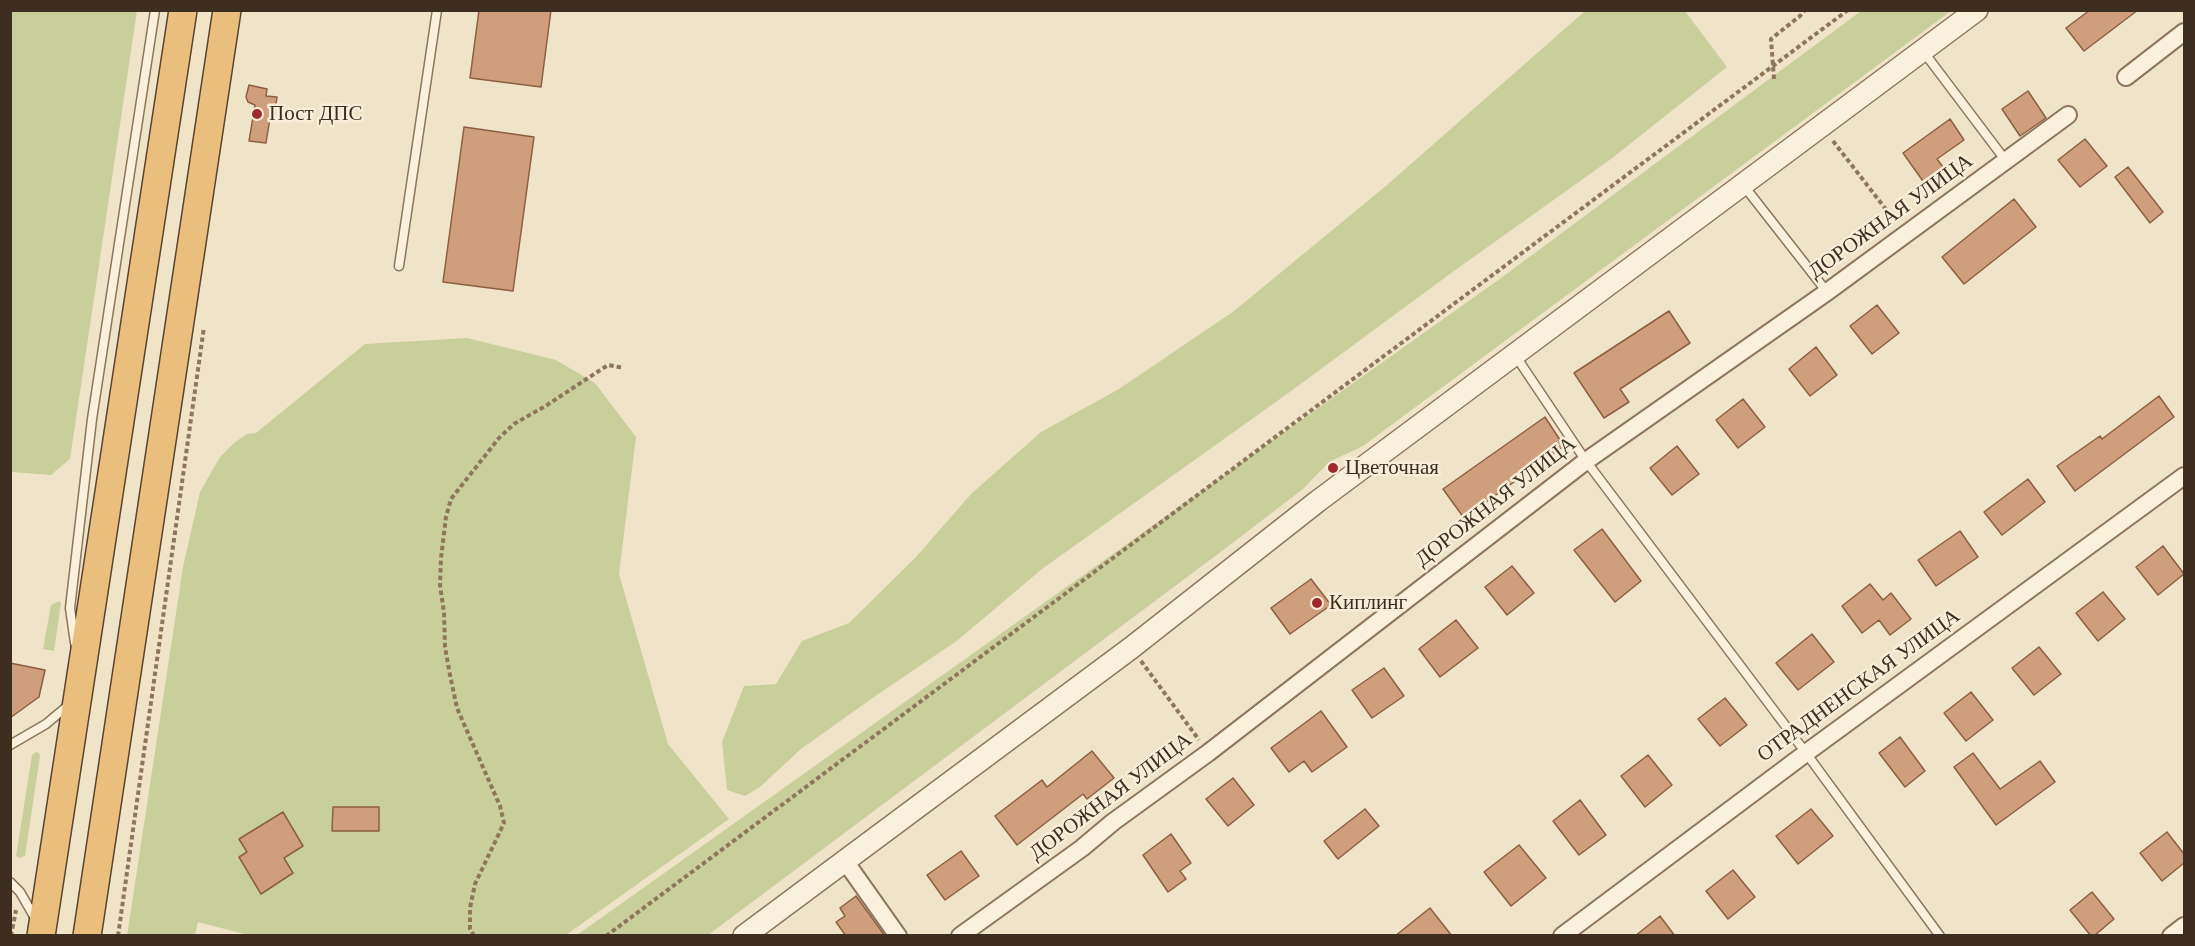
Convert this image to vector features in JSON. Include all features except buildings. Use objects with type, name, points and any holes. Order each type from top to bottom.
[{"type":"highway","points":[[41,933],[183,10]]},
{"type":"highway","points":[[87,936],[227,10]]},
{"type":"street","points":[[744,936],[1131,648],[1318,501],[1977,10]]},
{"type":"street","points":[[2126,77],[2184,32]]},
{"type":"street","name":"ДОРОЖНАЯ УЛИЦА","points":[[960,936],[1208,753],[1586,461],[1827,292],[1904,233],[2068,115]]},
{"type":"street","name":"ОТРАДНЕНСКАЯ УЛИЦА","points":[[1562,936],[1806,753],[2184,476]]},
{"type":"street","points":[[845,861],[898,936]]},
{"type":"street","points":[[2171,936],[2184,926]]},
{"type":"lane","points":[[10,746],[46,724],[80,689],[70,608],[92,418],[155,10]]},
{"type":"lane","points":[[399,266],[437,10]]},
{"type":"lane","points":[[1923,51],[2006,161]]},
{"type":"lane","points":[[1743,185],[1827,292]]},
{"type":"lane","points":[[1515,355],[1586,461],[1806,753],[1940,936]]},
{"type":"lane","points":[[10,882],[28,905],[41,933]]},
{"type":"path","points":[[1774,80],[1771,39],[1805,10]]},
{"type":"path","points":[[606,936],[1848,10]]},
{"type":"path","points":[[1822,126],[1904,233]]},
{"type":"path","points":[[118,936],[205,321]]},
{"type":"path","points":[[474,936],[470,929],[470,908],[476,884],[504,823],[500,806],[457,708],[444,647],[444,613],[440,585],[446,517],[451,499],[491,447],[514,424],[608,365],[624,368]]},
{"type":"path","points":[[1131,648],[1208,753]]},
{"type":"green space","points":[[10,11],[137,11],[70,459],[51,475],[11,472]]},
{"type":"green space","points":[[1585,11],[1685,11],[1727,67],[1611,159],[1042,569],[958,640],[801,749],[760,787],[745,796],[727,790],[722,742],[744,686],[776,684],[802,641],[849,623],[916,557],[971,494],[1041,432],[1119,389],[1234,311],[1387,185]]},
{"type":"green space","points":[[1861,11],[1951,11],[1363,446],[1329,462],[1303,489],[1226,548],[708,935],[577,935],[1501,278]]},
{"type":"green space","points":[[467,338],[556,360],[595,383],[636,437],[619,574],[668,744],[729,819],[566,935],[252,936],[198,922],[195,935],[127,936],[183,567],[200,492],[220,457],[234,443],[247,434],[256,433],[365,344]]},
{"type":"green space","points":[[59,601],[61,603],[54,651],[43,649],[51,605]]},
{"type":"green space","points":[[36,752],[40,756],[25,856],[19,858],[16,856],[32,755]]},
{"type":"place","name":"Пост ДПС","points":[[257,114]]},
{"type":"place","name":"Цветочная","points":[[1333,468]]},
{"type":"place","name":"Киплинг","points":[[1317,603]]}]
